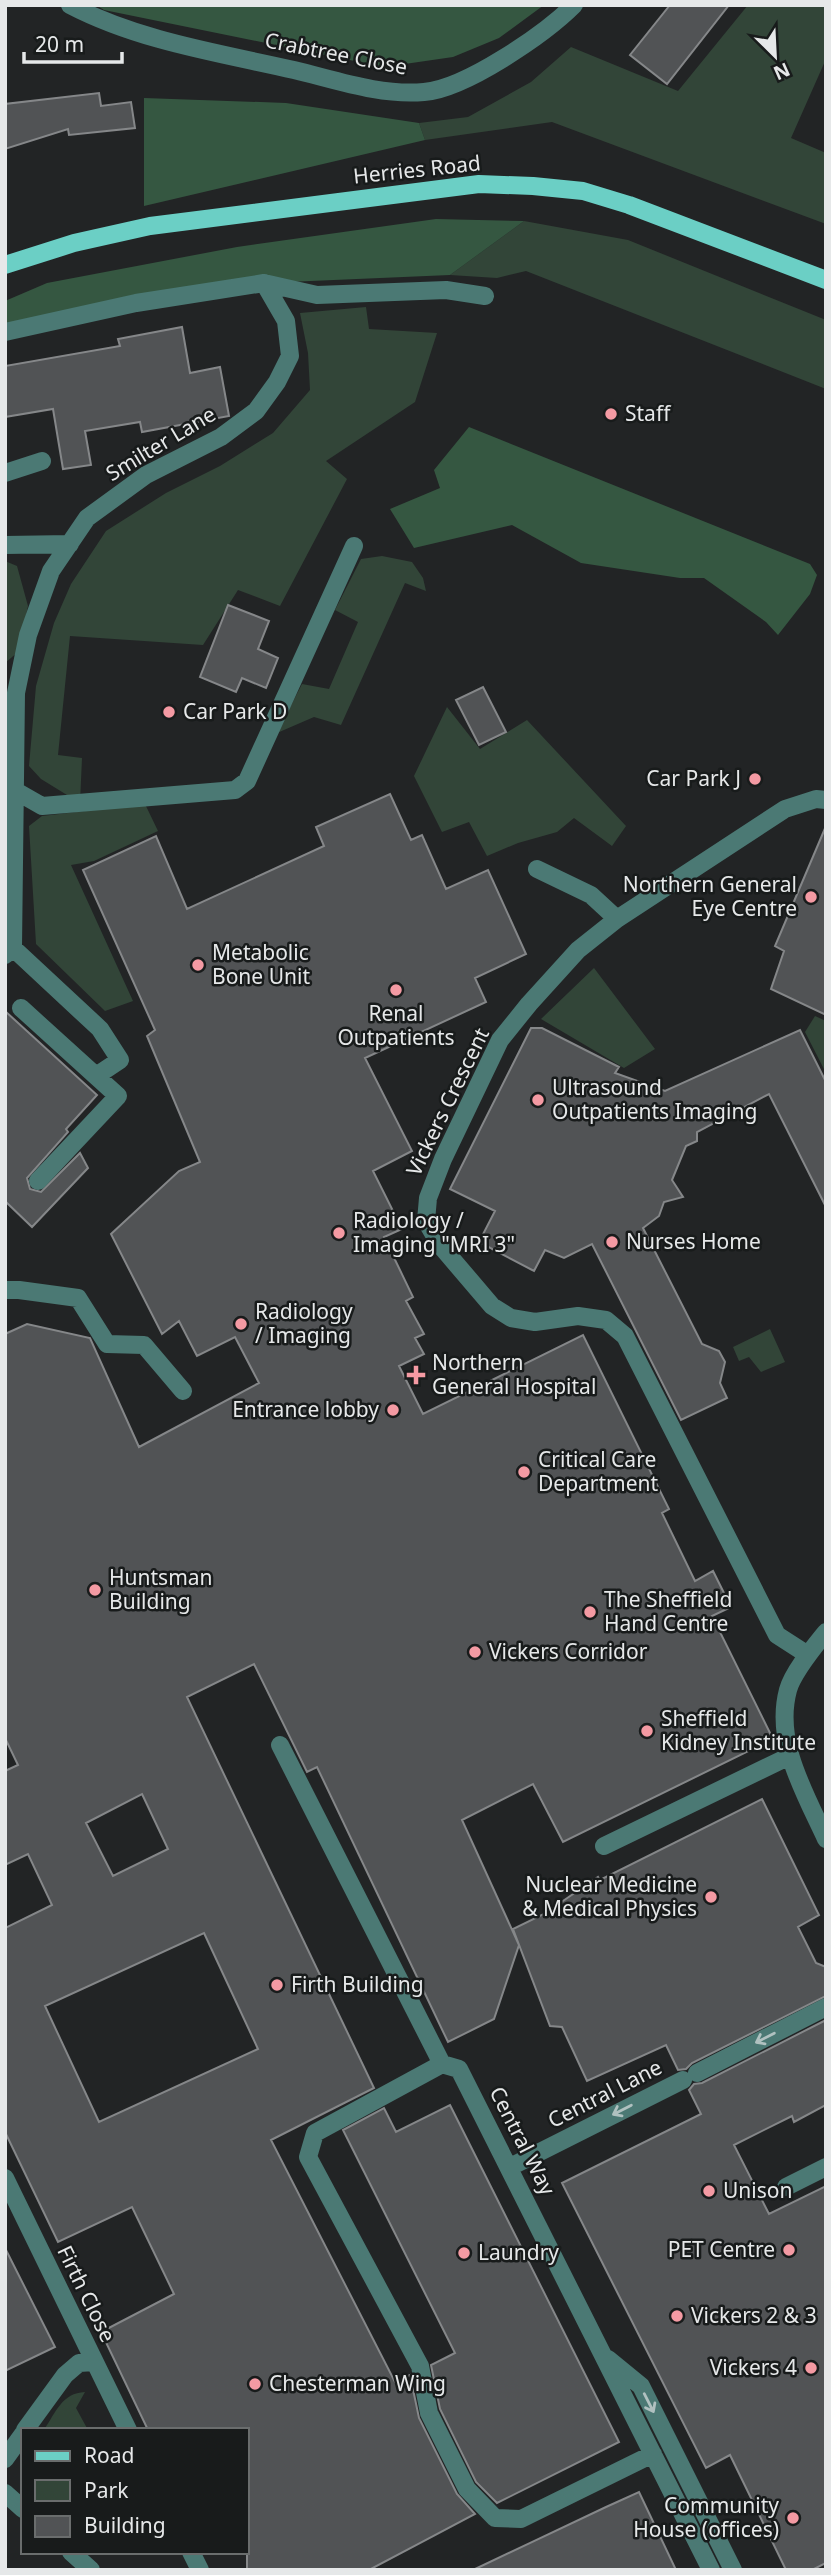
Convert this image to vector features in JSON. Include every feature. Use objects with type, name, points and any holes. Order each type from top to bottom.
[{"type":"main road","name":"Herries Road","points":[[5,265],[74,243],[150,226],[479,184],[583,191],[629,205],[826,279]]},
{"type":"street","name":"Crabtree Close","points":[[70,5],[95,18],[161,40],[384,91],[426,93],[473,76],[503,59],[574,5]]},
{"type":"street","points":[[5,332],[136,303],[264,283],[317,295],[446,290],[485,296]]},
{"type":"street","name":"Smilter Lane","points":[[96,1076],[120,1060],[100,1029],[9,951],[16,693],[27,635],[51,572],[87,518],[146,475],[229,430],[256,411],[277,382],[290,356],[286,321],[264,283]]},
{"type":"street","points":[[5,473],[42,461]]},
{"type":"street","points":[[5,545],[70,544]]},
{"type":"street","points":[[14,790],[41,806],[234,790],[247,781],[354,546]]},
{"type":"street","name":"Vickers Crescent","points":[[808,1655],[777,1635],[625,1336],[606,1320],[578,1316],[535,1322],[511,1318],[492,1306],[440,1245],[426,1221],[428,1198],[443,1159],[500,1040],[578,950],[617,919],[785,808],[816,799],[826,800]]},
{"type":"street","points":[[537,869],[591,895],[617,919]]},
{"type":"street","points":[[21,1008],[118,1096],[38,1181]]},
{"type":"street","points":[[12,1290],[78,1298],[107,1345],[144,1345],[183,1391]]},
{"type":"street","points":[[826,1632],[808,1655],[788,1689],[785,1721],[789,1756],[826,1839]]},
{"type":"street","name":"Central Way","points":[[280,1745],[442,2064],[459,2069],[711,2570]]},
{"type":"street","points":[[604,1846],[789,1756]]},
{"type":"street","name":"Central Lane","points":[[510,2167],[826,2007]]},
{"type":"street","points":[[442,2064],[315,2133],[308,2157],[420,2366],[429,2413],[467,2489],[495,2518],[521,2519],[653,2455]]},
{"type":"street","points":[[786,2187],[826,2167]]},
{"type":"street","name":"Firth Close","points":[[5,2178],[127,2428]]},
{"type":"street","points":[[603,2354],[641,2386],[733,2570]]},
{"type":"street","points":[[27,2428],[65,2375],[79,2363],[94,2362]]},
{"type":"street","points":[[5,2459],[21,2436]]},
{"type":"street","points":[[5,2493],[21,2507]]},
{"type":"street","points":[[73,2554],[91,2570]]},
{"type":"street","points":[[192,2554],[200,2570]]},
{"type":"green space","points":[[96,5],[544,5],[499,38],[453,57],[384,67],[104,10]]},
{"type":"green space","points":[[748,5],[826,5],[826,59],[791,138],[826,153],[826,224],[552,122],[425,140],[419,123],[468,117],[531,82],[571,47],[678,91]]},
{"type":"green space","points":[[144,98],[286,103],[419,123],[425,140],[144,206]]},
{"type":"green space","points":[[436,219],[524,221],[450,275],[264,283],[5,332],[5,301],[47,283],[237,247]]},
{"type":"green space","points":[[524,221],[628,240],[826,320],[826,389],[526,271],[497,278],[450,275]]},
{"type":"green space","points":[[366,307],[369,329],[437,333],[415,402],[326,461],[347,479],[280,606],[238,590],[203,645],[70,636],[58,755],[82,758],[80,803],[41,779],[29,766],[36,686],[54,623],[71,584],[106,531],[166,493],[220,466],[273,433],[310,390],[308,353],[300,313]]},
{"type":"green space","points":[[469,427],[810,564],[817,575],[810,594],[778,635],[766,622],[704,578],[680,578],[581,563],[512,525],[414,548],[390,509],[440,488],[434,470]]},
{"type":"green space","points":[[382,556],[412,562],[423,578],[426,591],[405,583],[341,725],[314,717],[277,733],[302,684],[329,689],[358,622],[335,610],[361,559]]},
{"type":"green space","points":[[5,561],[17,566],[28,606],[18,652],[5,663]]},
{"type":"green space","points":[[447,707],[480,749],[527,720],[626,826],[612,846],[574,818],[557,832],[518,843],[487,856],[469,822],[442,832],[414,776]]},
{"type":"green space","points":[[145,804],[158,831],[94,861],[71,865],[133,1001],[105,1011],[36,944],[29,826],[42,816]]},
{"type":"green space","points":[[594,968],[655,1049],[624,1068],[541,1019]]},
{"type":"green space","points":[[815,1016],[826,1021],[826,1073],[805,1032]]},
{"type":"green space","points":[[770,1329],[785,1362],[761,1372],[749,1357],[739,1361],[733,1347]]},
{"type":"green space","points":[[85,2392],[76,2408],[87,2428],[45,2428],[65,2400]]},
{"type":"building","points":[[670,5],[729,5],[667,84],[630,55]]},
{"type":"building","points":[[99,93],[101,106],[131,102],[135,128],[69,135],[68,129],[5,149],[5,104]]},
{"type":"building","points":[[182,327],[190,373],[220,367],[229,416],[142,432],[140,422],[85,431],[91,465],[63,469],[53,409],[5,417],[5,366],[120,346],[118,339]]},
{"type":"building","points":[[228,605],[269,621],[258,649],[278,658],[266,688],[242,678],[236,692],[200,677]]},
{"type":"building","points":[[483,687],[506,732],[479,745],[456,700]]},
{"type":"building","points":[[390,794],[411,840],[422,835],[446,889],[488,870],[526,954],[475,978],[486,1002],[365,1058],[412,1151],[373,1171],[402,1229],[384,1237],[413,1297],[406,1301],[424,1334],[415,1338],[424,1354],[399,1366],[423,1414],[583,1335],[669,1509],[662,1513],[695,1581],[713,1571],[731,1607],[712,1616],[773,1739],[563,1842],[533,1784],[462,1820],[519,1945],[494,2019],[448,2042],[317,1767],[307,1772],[254,1664],[187,1697],[374,2088],[271,2140],[395,2382],[410,2375],[419,2418],[457,2494],[475,2514],[369,2570],[247,2570],[248,2428],[147,2428],[101,2332],[174,2294],[132,2207],[58,2242],[5,2132],[5,1928],[52,1905],[28,1854],[5,1865],[5,1771],[18,1765],[5,1738],[5,1334],[27,1324],[90,1338],[139,1447],[259,1383],[235,1337],[197,1356],[179,1321],[162,1334],[111,1234],[179,1171],[200,1162],[147,1036],[155,1030],[83,870],[156,836],[187,909],[324,846],[316,827]],"holes":[[[142,1794],[168,1849],[113,1876],[86,1823]],[[204,1933],[258,2049],[99,2122],[45,2006]]]},
{"type":"building","name":"Northern General Eye Centre","points":[[826,826],[826,1015],[771,989],[784,951],[775,946]]},
{"type":"building","points":[[5,1011],[97,1095],[27,1178],[30,1189],[41,1192],[80,1153],[88,1168],[32,1227],[5,1201]]},
{"type":"building","points":[[531,1028],[542,1028],[619,1067],[615,1073],[665,1091],[800,1030],[826,1082],[826,1207],[769,1094],[697,1132],[697,1141],[686,1146],[672,1180],[683,1197],[664,1202],[659,1216],[643,1228],[702,1344],[719,1351],[725,1362],[720,1383],[727,1398],[681,1420],[592,1244],[564,1258],[545,1250],[534,1271],[479,1242],[495,1211],[450,1189]]},
{"type":"building","points":[[762,1799],[819,1915],[798,1927],[816,1963],[826,1967],[826,1996],[692,2063],[686,2069],[678,2070],[666,2045],[587,2081],[562,2027],[550,2026],[513,1929],[544,1914],[598,1877],[600,1880]]},
{"type":"building","points":[[826,2020],[826,2105],[794,2122],[792,2116],[734,2145],[769,2214],[826,2186],[826,2563],[812,2570],[786,2570],[730,2455],[706,2468],[562,2183],[701,2114],[689,2090],[694,2084],[702,2083]]},
{"type":"building","name":"Laundry","points":[[450,2105],[619,2442],[497,2503],[476,2482],[440,2409],[431,2365],[455,2353],[343,2130],[384,2108],[396,2132]]},
{"type":"building","points":[[5,2248],[55,2347],[5,2371]]},
{"type":"building","points":[[639,2492],[676,2570],[473,2570],[606,2507]]},
{"type":"place","name":"Staff","points":[[611,414]]},
{"type":"place","name":"Car Park D","points":[[169,712]]},
{"type":"place","name":"Car Park J","points":[[755,779]]},
{"type":"place","name":"Northern General Eye Centre","points":[[811,897]]},
{"type":"place","name":"Metabolic Bone Unit","points":[[198,965]]},
{"type":"place","name":"Renal Outpatients","points":[[396,990]]},
{"type":"place","name":"Ultrasound Outpatients Imaging","points":[[538,1100]]},
{"type":"place","name":"Radiology / Imaging \"MRI 3\"","points":[[339,1233]]},
{"type":"place","name":"Nurses Home","points":[[612,1242]]},
{"type":"place","name":"Radiology / Imaging","points":[[241,1324]]},
{"type":"place","name":"Northern General Hospital","points":[[416,1375]]},
{"type":"place","name":"Entrance lobby","points":[[393,1410]]},
{"type":"place","name":"Critical Care Department","points":[[524,1472]]},
{"type":"place","name":"Huntsman Building","points":[[95,1590]]},
{"type":"place","name":"The Sheffield Hand Centre","points":[[590,1612]]},
{"type":"place","name":"Vickers Corridor","points":[[475,1652]]},
{"type":"place","name":"Sheffield Kidney Institute","points":[[647,1731]]},
{"type":"place","name":"Nuclear Medicine & Medical Physics","points":[[711,1897]]},
{"type":"place","name":"Firth Building","points":[[277,1985]]},
{"type":"place","name":"Unison","points":[[709,2191]]},
{"type":"place","name":"PET Centre","points":[[789,2250]]},
{"type":"place","name":"Laundry","points":[[464,2253]]},
{"type":"place","name":"Vickers 2 & 3","points":[[677,2316]]},
{"type":"place","name":"Vickers 4","points":[[811,2368]]},
{"type":"place","name":"Chesterman Wing","points":[[255,2384]]},
{"type":"place","name":"Community House (offices)","points":[[793,2518]]}]
